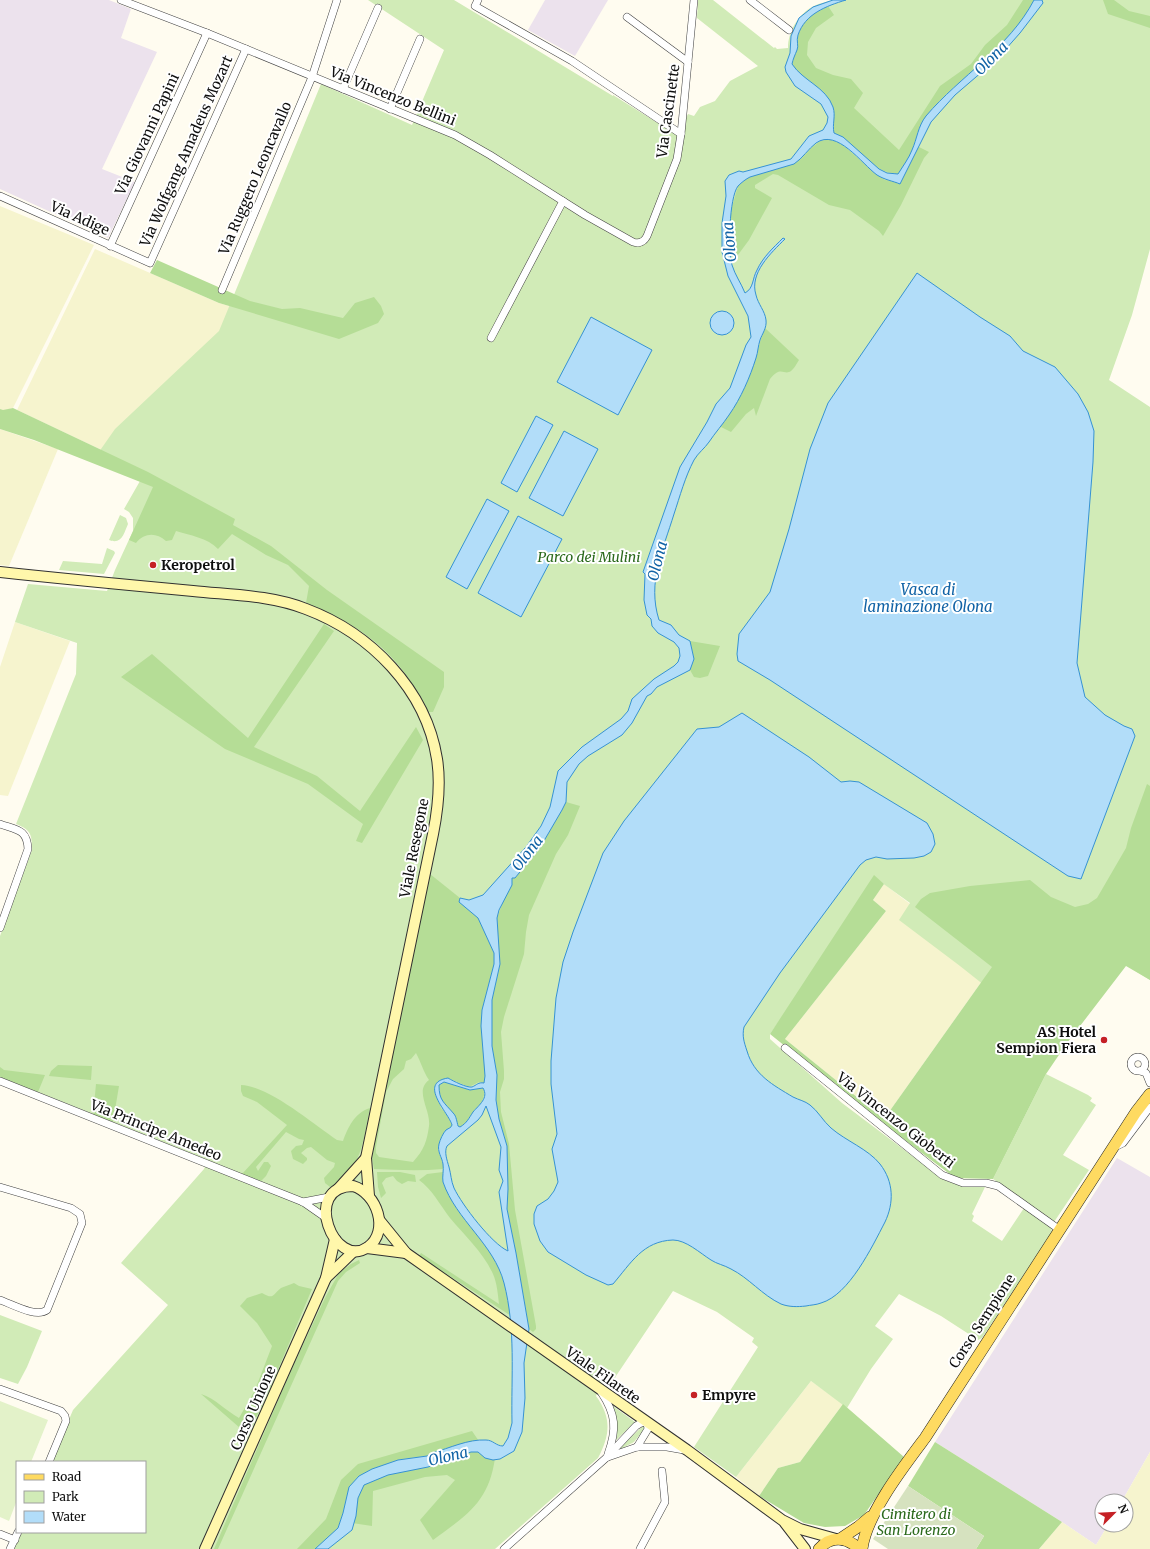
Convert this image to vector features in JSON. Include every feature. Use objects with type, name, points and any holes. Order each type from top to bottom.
[{"type":"main road","name":"Corso Sempione","points":[[862,1549],[867,1528],[876,1510],[910,1457],[925,1438],[1136,1112],[1150,1094]]},
{"type":"main road","name":"Corso Sempione","points":[[819,1549],[829,1541],[838,1539],[867,1521],[876,1510]]},
{"type":"main road","points":[[838,1539],[849,1541],[859,1549]]},
{"type":"street","name":"Via Vincenzo Bellini","points":[[121,0],[207,33],[455,135],[490,155],[585,215],[633,242],[642,242]]},
{"type":"street","name":"Via Ruggero Leoncavallo","points":[[222,290],[312,77],[337,0]]},
{"type":"street","name":"Via Cascinette","points":[[642,242],[648,236],[677,159],[681,134],[694,0]]},
{"type":"street","points":[[750,0],[789,30]]},
{"type":"street","points":[[477,3],[572,61],[681,134]]},
{"type":"street","points":[[343,90],[378,8]]},
{"type":"street","points":[[626,17],[688,62]]},
{"type":"street","name":"Via Giovanni Papini","points":[[110,246],[207,33]]},
{"type":"street","points":[[390,108],[420,39]]},
{"type":"street","name":"Via Wolfgang Amadeus Mozart","points":[[150,264],[246,49]]},
{"type":"street","name":"Via Adige","points":[[0,196],[150,264]]},
{"type":"street","points":[[491,338],[563,201]]},
{"type":"street","name":"Viale Resegone","points":[[0,572],[260,598],[305,608],[326,617],[345,628],[380,654],[408,686],[426,721],[437,759],[439,797],[437,815],[366,1158],[369,1196]]},
{"type":"street","points":[[0,824],[23,833],[27,839],[28,849],[0,928]]},
{"type":"street","name":"Via Vincenzo Gioberti","points":[[785,1048],[938,1172],[950,1179],[963,1183],[990,1184],[998,1186],[1060,1230]]},
{"type":"street","name":"Corso Sempione","points":[[1113,1148],[1115,1135],[1150,1084],[1146,1073],[1135,1070],[1132,1068],[1131,1063],[1133,1059],[1137,1057],[1144,1061],[1147,1067],[1140,1071]]},
{"type":"street","name":"Via Principe Amedeo","points":[[0,1081],[303,1202],[326,1218]]},
{"type":"street","points":[[1113,1148],[1123,1143],[1150,1107]]},
{"type":"street","points":[[338,1189],[353,1186],[364,1191],[369,1196],[380,1221],[377,1236],[373,1243],[367,1248],[353,1252],[344,1249],[335,1239],[326,1218],[326,1204],[329,1197],[366,1158]]},
{"type":"street","points":[[0,1187],[71,1208],[80,1214],[82,1223],[47,1310],[37,1313],[0,1300]]},
{"type":"street","points":[[303,1202],[329,1197]]},
{"type":"street","name":"Viale Filarete","points":[[380,1221],[406,1253],[531,1342],[648,1422],[782,1520],[800,1529],[838,1539]]},
{"type":"street","name":"Corso Unione","points":[[205,1549],[326,1278],[335,1239]]},
{"type":"street","name":"Viale Filarete","points":[[367,1248],[406,1253]]},
{"type":"street","name":"Corso Unione","points":[[326,1278],[353,1252]]},
{"type":"street","points":[[0,1389],[61,1411],[65,1416],[66,1421],[48,1461]]},
{"type":"street","points":[[600,1390],[610,1405],[614,1422],[612,1442],[606,1458]]},
{"type":"street","points":[[504,1549],[606,1458],[636,1426],[641,1423],[648,1422],[648,1429],[637,1447]]},
{"type":"street","points":[[606,1458],[637,1447],[667,1447],[687,1450]]},
{"type":"street","points":[[640,1549],[665,1502],[662,1471]]},
{"type":"street","name":"Viale Filarete","points":[[782,1520],[805,1549]]},
{"type":"street","points":[[10,1549],[18,1533]]},
{"type":"street","points":[[0,1534],[15,1540]]},
{"type":"shaded area","points":[[0,0],[109,0],[131,9],[121,38],[157,52],[102,169],[135,182],[108,238],[0,189]]},
{"type":"shaded area","points":[[545,0],[608,0],[575,56],[528,30]]},
{"type":"shaded area","points":[[0,206],[94,245],[13,408],[3,411],[0,409]]},
{"type":"shaded area","points":[[95,249],[219,303],[339,339],[148,472],[17,410]]},
{"type":"shaded area","points":[[0,429],[58,449],[9,566],[0,565]]},
{"type":"shaded area","points":[[15,622],[70,641],[8,796],[0,795],[0,667]]},
{"type":"shaded area","points":[[884,884],[992,967],[884,1119],[785,1039],[886,911],[873,900]]},
{"type":"shaded area","points":[[1117,1158],[1150,1177],[1150,1452],[1127,1493],[1094,1493],[1094,1533],[1103,1533],[1096,1545],[935,1442]]},
{"type":"shaded area","points":[[811,1381],[843,1404],[800,1462],[778,1468],[759,1496],[736,1477]]},
{"type":"shaded area","points":[[1150,1452],[1150,1549],[1039,1549],[1062,1522],[1096,1545],[1103,1533],[1134,1533],[1134,1493],[1127,1493]]},
{"type":"green space","name":"Parco dei Mulini","points":[[368,0],[454,0],[672,132],[681,128],[688,114],[694,116],[700,107],[715,101],[730,81],[758,66],[697,18],[698,0],[713,0],[777,49],[788,48],[792,29],[804,13],[816,5],[833,0],[1150,0],[1150,249],[1132,315],[1109,380],[1150,407],[1150,980],[1126,965],[1056,1042],[899,920],[910,903],[878,880],[770,1034],[770,1039],[842,1103],[943,1179],[958,1185],[985,1187],[972,1214],[974,1216],[972,1221],[1002,1241],[1024,1208],[1051,1226],[1052,1232],[982,1338],[978,1340],[941,1316],[899,1294],[875,1326],[893,1339],[871,1369],[847,1408],[811,1381],[736,1477],[694,1447],[758,1347],[752,1342],[754,1338],[717,1312],[673,1291],[616,1376],[611,1387],[603,1381],[596,1396],[605,1412],[608,1427],[605,1442],[598,1458],[495,1549],[14,1549],[21,1533],[146,1533],[146,1461],[51,1461],[73,1410],[168,1305],[121,1263],[204,1169],[208,1160],[0,1077],[0,936],[32,850],[30,833],[25,828],[16,824],[76,674],[77,643],[15,622],[28,584],[107,591],[133,531],[133,518],[129,512],[124,509],[140,481],[94,459],[115,429],[219,331],[321,84],[412,125],[444,50]]},
{"type":"green space","points":[[1023,0],[1034,0],[1013,32],[986,60],[943,97],[925,119],[915,143],[919,147],[929,152],[924,158],[901,205],[883,236],[879,231],[850,210],[829,205],[778,175],[773,174],[755,185],[755,188],[772,198],[749,240],[732,263],[730,245],[731,210],[738,186],[747,178],[792,165],[820,141],[830,139],[841,143],[877,175],[885,180],[895,181],[895,173],[889,173],[875,166],[844,138],[834,133],[834,110],[830,101],[821,90],[793,67],[792,64],[798,36],[804,23],[810,17],[828,6],[834,15],[816,28],[808,42],[807,55],[816,68],[833,75],[851,79],[863,93],[854,108],[899,150],[940,86],[971,64],[985,45],[1007,25]]},
{"type":"green space","points":[[1103,0],[1114,0],[1129,11],[1150,16],[1150,28],[1108,14]]},
{"type":"green space","points":[[157,260],[250,301],[282,309],[300,308],[343,318],[355,303],[374,297],[381,306],[384,314],[378,323],[339,339],[219,303],[150,273]]},
{"type":"green space","points":[[765,328],[799,360],[791,371],[777,373],[770,379],[756,416],[754,408],[746,414],[731,432],[719,426],[743,392],[754,364]]},
{"type":"green space","points":[[13,408],[148,472],[235,519],[233,525],[271,546],[327,590],[444,672],[444,687],[433,712],[428,712],[417,691],[405,674],[379,645],[346,622],[306,603],[309,586],[288,565],[266,555],[232,534],[218,549],[209,542],[176,531],[172,540],[166,541],[158,536],[150,535],[143,537],[136,543],[129,540],[153,487],[34,440],[0,429],[0,409],[3,410]]},
{"type":"green space","points":[[120,515],[126,518],[128,524],[125,531],[120,540],[109,540]]},
{"type":"green space","points":[[107,548],[115,553],[104,574],[59,570],[63,561],[102,564]]},
{"type":"green space","points":[[324,624],[334,631],[254,747],[317,776],[360,811],[416,727],[423,740],[362,843],[356,841],[363,824],[308,784],[225,749],[121,677],[152,654],[248,738]]},
{"type":"green space","points":[[690,641],[720,646],[708,676],[700,678],[694,677],[690,670],[694,659]]},
{"type":"green space","points":[[1147,784],[1150,786],[1150,980],[1126,966],[1067,1043],[1046,1074],[993,1179],[955,1178],[858,1105],[770,1034],[874,875],[884,884],[873,900],[886,911],[785,1039],[884,1119],[992,967],[915,907],[921,899],[930,893],[970,886],[1030,880],[1051,897],[1075,907],[1088,904],[1097,898],[1126,848],[1131,828]]},
{"type":"green space","points":[[566,802],[580,806],[568,835],[556,854],[529,915],[524,954],[504,1017],[501,1032],[504,1079],[500,1092],[501,1112],[509,1144],[515,1210],[536,1326],[536,1329],[533,1332],[529,1329],[507,1209],[508,1189],[505,1138],[499,1119],[496,1100],[497,1075],[492,1046],[492,1000],[500,964],[497,918],[512,878],[515,878],[541,846]]},
{"type":"green space","points":[[430,874],[460,898],[459,900],[478,918],[494,953],[494,964],[482,1010],[481,1026],[485,1063],[485,1080],[484,1083],[479,1082],[469,1087],[448,1078],[436,1086],[441,1108],[449,1116],[452,1125],[452,1127],[446,1131],[438,1150],[443,1164],[443,1169],[374,1169],[372,1158],[381,1107]],"holes":[[[416,1053],[429,1080],[425,1084],[423,1090],[429,1120],[426,1141],[420,1153],[413,1162],[379,1157],[376,1153],[376,1147],[386,1092],[393,1079],[404,1069],[406,1061],[411,1059]]]},
{"type":"green space","points":[[58,1065],[92,1066],[91,1080],[49,1076],[51,1071]]},
{"type":"green space","points":[[0,1067],[4,1070],[45,1075],[38,1092],[0,1077]]},
{"type":"green space","points":[[1046,1074],[1088,1095],[1092,1098],[1090,1101],[1096,1105],[1063,1155],[1089,1170],[1054,1222],[993,1179]]},
{"type":"green space","points":[[444,1082],[470,1090],[483,1088],[484,1093],[481,1104],[469,1120],[460,1127],[458,1126],[455,1115],[441,1099],[439,1085]]},
{"type":"green space","points":[[96,1084],[119,1086],[113,1122],[93,1115]]},
{"type":"green space","points":[[241,1085],[252,1087],[277,1099],[337,1140],[343,1141],[356,1117],[364,1110],[370,1108],[361,1149],[353,1166],[345,1178],[330,1187],[325,1183],[324,1178],[334,1167],[335,1163],[327,1160],[311,1147],[307,1148],[301,1153],[307,1158],[303,1164],[293,1159],[291,1151],[296,1146],[302,1145],[304,1140],[286,1132],[256,1167],[258,1171],[264,1162],[268,1162],[271,1166],[266,1176],[261,1181],[242,1174],[287,1125],[257,1102],[243,1096]]},
{"type":"green space","points":[[377,1172],[400,1172],[415,1175],[416,1182],[408,1181],[402,1184],[393,1176],[386,1178],[382,1183],[386,1193],[381,1198],[378,1187]]},
{"type":"green space","points":[[443,1172],[443,1183],[449,1196],[490,1252],[497,1264],[504,1283],[511,1316],[419,1256],[421,1253],[499,1304],[494,1278],[484,1258],[450,1218],[432,1193],[419,1180],[427,1174]]},
{"type":"green space","points":[[359,1260],[360,1263],[346,1272],[338,1281],[218,1549],[214,1549],[292,1368],[326,1296],[339,1273]]},
{"type":"green space","points":[[294,1283],[299,1286],[312,1289],[271,1386],[248,1435],[201,1394],[211,1398],[239,1418],[255,1390],[272,1346],[257,1323],[240,1306],[247,1298],[262,1293],[273,1296],[281,1288]]},
{"type":"green space","points":[[0,1315],[42,1331],[18,1384],[0,1378]]},
{"type":"green space","points":[[0,1401],[48,1420],[31,1461],[16,1461],[16,1503],[9,1521],[0,1517]]},
{"type":"green space","points":[[843,1404],[904,1457],[864,1515],[845,1526],[825,1527],[804,1523],[759,1496],[778,1468],[800,1462]]},
{"type":"green space","points":[[613,1406],[635,1422],[613,1443]]},
{"type":"green space","points":[[643,1426],[645,1428],[634,1442],[615,1452]]},
{"type":"green space","points":[[472,1431],[485,1450],[495,1458],[488,1486],[482,1497],[466,1515],[433,1540],[420,1520],[455,1480],[447,1475],[425,1477],[373,1491],[372,1526],[352,1523],[360,1487],[366,1481],[399,1470],[438,1451],[427,1456],[402,1459],[372,1469],[359,1476],[349,1487],[343,1513],[337,1530],[315,1549],[297,1549],[326,1519],[341,1480],[358,1464]]},
{"type":"green space","points":[[935,1442],[1062,1522],[1039,1549],[976,1549],[984,1536],[908,1486]]},
{"type":"green space","name":"Cimitero di San Lorenzo","points":[[908,1486],[984,1536],[976,1549],[888,1549],[873,1539]]},
{"type":"water","name":"Olona","points":[[833,0],[846,0],[824,8],[811,16],[801,28],[798,35],[798,48],[792,64],[830,100],[834,110],[834,133],[843,137],[879,169],[887,173],[898,174],[911,153],[919,128],[926,116],[998,47],[1024,17],[1034,0],[1042,0],[1043,3],[1020,33],[997,59],[955,95],[931,122],[900,184],[877,175],[849,149],[841,144],[832,140],[824,140],[816,143],[794,164],[750,177],[738,186],[735,192],[731,212],[730,248],[733,269],[745,293],[750,289],[759,265],[783,238],[785,239],[768,257],[758,271],[755,287],[756,295],[766,323],[751,373],[741,395],[727,418],[696,457],[691,466],[685,480],[658,566],[655,592],[659,620],[671,625],[679,635],[690,641],[694,659],[690,670],[657,687],[647,696],[632,723],[622,735],[588,756],[579,764],[567,782],[566,802],[562,810],[541,846],[515,878],[512,878],[512,885],[499,910],[497,918],[500,964],[492,1000],[492,1046],[497,1075],[496,1100],[499,1119],[507,1146],[507,1209],[529,1329],[524,1363],[525,1398],[522,1432],[514,1451],[500,1459],[493,1460],[485,1458],[478,1452],[471,1452],[428,1467],[388,1475],[364,1485],[358,1498],[356,1516],[352,1530],[328,1549],[315,1549],[338,1528],[349,1487],[359,1476],[372,1469],[398,1460],[427,1456],[459,1444],[472,1441],[488,1440],[503,1446],[508,1438],[512,1423],[512,1335],[508,1300],[504,1283],[492,1256],[449,1196],[443,1182],[443,1164],[439,1150],[439,1144],[443,1135],[452,1125],[437,1099],[435,1086],[439,1081],[448,1078],[472,1087],[479,1083],[484,1083],[485,1076],[481,1026],[482,1010],[494,964],[494,953],[478,918],[459,902],[460,898],[469,900],[483,895],[526,847],[541,826],[550,807],[558,771],[582,747],[621,719],[628,711],[632,699],[654,679],[678,662],[680,656],[679,648],[674,642],[658,633],[652,626],[651,619],[647,615],[644,600],[645,574],[643,572],[680,467],[716,404],[730,388],[746,345],[751,337],[748,316],[728,276],[722,252],[722,223],[726,196],[725,181],[729,175],[739,171],[743,172],[791,159],[809,136],[823,130],[827,123],[828,117],[821,104],[795,86],[786,72],[785,67],[790,53],[791,36],[799,18],[813,7]],"holes":[[[444,1082],[470,1090],[483,1088],[485,1092],[482,1101],[466,1122],[460,1127],[458,1126],[455,1115],[441,1098],[439,1085]],[[486,1106],[501,1147],[499,1170],[503,1181],[499,1192],[508,1251],[494,1241],[478,1223],[458,1195],[453,1185],[446,1156],[447,1146],[478,1120]]]},
{"type":"water","name":"Vasca di laminazione Olona","points":[[917,273],[1010,336],[1023,351],[1055,367],[1078,394],[1088,412],[1094,431],[1093,462],[1077,663],[1085,697],[1105,715],[1132,729],[1135,736],[1081,879],[1068,876],[770,680],[738,661],[737,654],[739,634],[770,592],[789,529],[810,449],[828,403]]},
{"type":"water","points":[[722,311],[727,312],[733,318],[733,328],[727,334],[722,335],[717,334],[711,328],[710,323],[711,318],[717,312]]},
{"type":"water","points":[[591,317],[652,350],[618,415],[557,382]]},
{"type":"water","points":[[536,416],[553,425],[517,492],[501,483]]},
{"type":"water","points":[[564,431],[598,449],[563,516],[529,498]]},
{"type":"water","points":[[487,499],[509,511],[467,589],[446,577]]},
{"type":"water","points":[[518,516],[562,539],[521,617],[478,593]]},
{"type":"water","points":[[742,713],[809,757],[841,782],[859,782],[927,823],[933,834],[935,844],[931,852],[924,856],[887,859],[876,857],[866,860],[860,865],[780,973],[744,1027],[743,1033],[747,1051],[754,1067],[759,1073],[778,1088],[810,1105],[831,1128],[863,1149],[875,1159],[885,1171],[890,1185],[891,1200],[888,1215],[859,1269],[841,1290],[831,1298],[819,1304],[806,1306],[787,1306],[781,1304],[738,1273],[713,1261],[688,1244],[673,1240],[654,1244],[638,1254],[613,1284],[608,1285],[586,1275],[548,1252],[540,1241],[534,1224],[534,1214],[537,1206],[548,1199],[558,1182],[552,1149],[557,1134],[551,1084],[551,1061],[556,998],[563,962],[603,853],[624,821],[697,729],[719,727]]},
{"type":"place","name":"Keropetrol","points":[[153,565]]},
{"type":"place","name":"AS Hotel Sempion Fiera","points":[[1104,1040]]},
{"type":"place","name":"Empyre","points":[[694,1395]]}]
